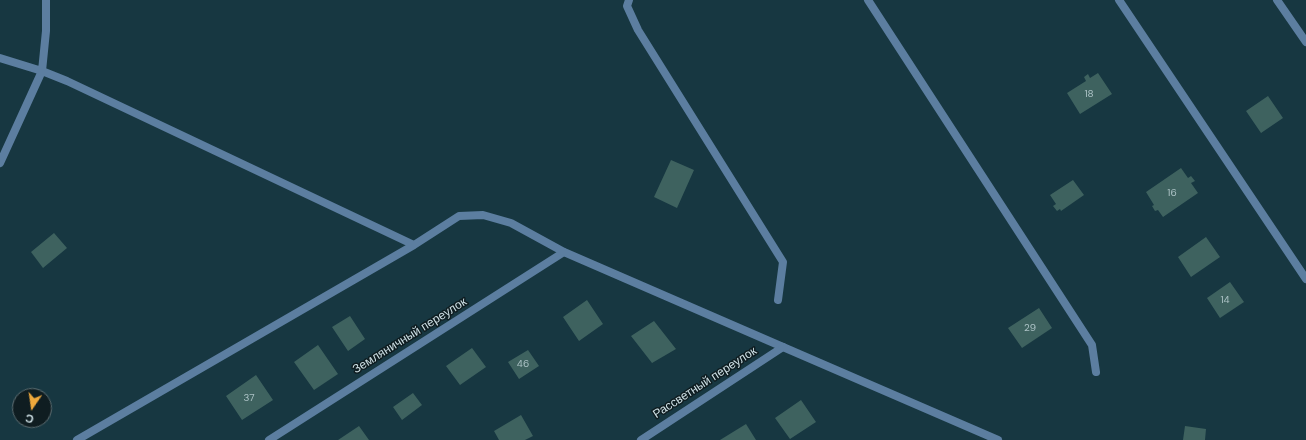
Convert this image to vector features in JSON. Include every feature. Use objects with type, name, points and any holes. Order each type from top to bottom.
[{"type":"street","points":[[0,163],[42,71],[46,32],[46,0]]},
{"type":"street","points":[[629,0],[627,6],[638,30],[783,262],[778,300]]},
{"type":"street","points":[[868,0],[1092,345],[1096,372]]},
{"type":"street","points":[[1119,0],[1306,279]]},
{"type":"street","points":[[1277,0],[1306,42]]},
{"type":"street","points":[[0,58],[42,71],[67,81],[414,245]]},
{"type":"street","points":[[77,440],[414,245],[459,216],[483,215],[512,224],[564,252],[998,440]]},
{"type":"street","name":"Земляничный переулок","points":[[269,440],[564,252]]},
{"type":"street","name":"Рассветный переулок","points":[[641,440],[783,347]]},
{"type":"building","points":[[1098,73],[1112,94],[1080,114],[1067,93],[1086,81],[1084,77],[1088,74],[1090,78]]},
{"type":"building","points":[[1268,96],[1283,118],[1261,133],[1246,111]]},
{"type":"building","points":[[671,160],[694,170],[677,208],[654,197]]},
{"type":"building","points":[[1181,168],[1188,178],[1191,176],[1195,181],[1191,183],[1198,193],[1163,217],[1158,210],[1155,211],[1152,206],[1154,205],[1146,192]]},
{"type":"building","points":[[1073,180],[1084,195],[1061,211],[1060,209],[1057,211],[1053,206],[1056,204],[1050,195]]},
{"type":"building","points":[[54,233],[67,248],[43,268],[31,252]]},
{"type":"building","points":[[1206,237],[1220,257],[1191,277],[1178,257]]},
{"type":"building","points":[[1230,282],[1244,302],[1220,318],[1207,298]]},
{"type":"building","points":[[587,300],[603,324],[579,341],[563,317]]},
{"type":"building","points":[[1039,308],[1052,328],[1022,348],[1008,328]]},
{"type":"building","points":[[350,316],[365,339],[348,351],[332,327]]},
{"type":"building","points":[[654,321],[676,349],[652,363],[631,336]]},
{"type":"building","points":[[318,345],[338,374],[314,390],[294,362]]},
{"type":"building","points":[[472,348],[486,367],[460,385],[446,366]]},
{"type":"building","points":[[528,350],[539,366],[519,379],[508,362]]},
{"type":"building","points":[[256,375],[273,400],[242,420],[226,396]]},
{"type":"building","points":[[413,393],[422,405],[402,420],[393,407]]},
{"type":"building","points":[[801,400],[816,422],[790,439],[775,418]]},
{"type":"building","points":[[521,415],[533,436],[525,440],[499,440],[494,431]]},
{"type":"building","points":[[746,424],[756,440],[720,440]]},
{"type":"building","points":[[359,426],[369,440],[338,440]]},
{"type":"building","points":[[1185,426],[1206,429],[1205,440],[1183,440]]}]
